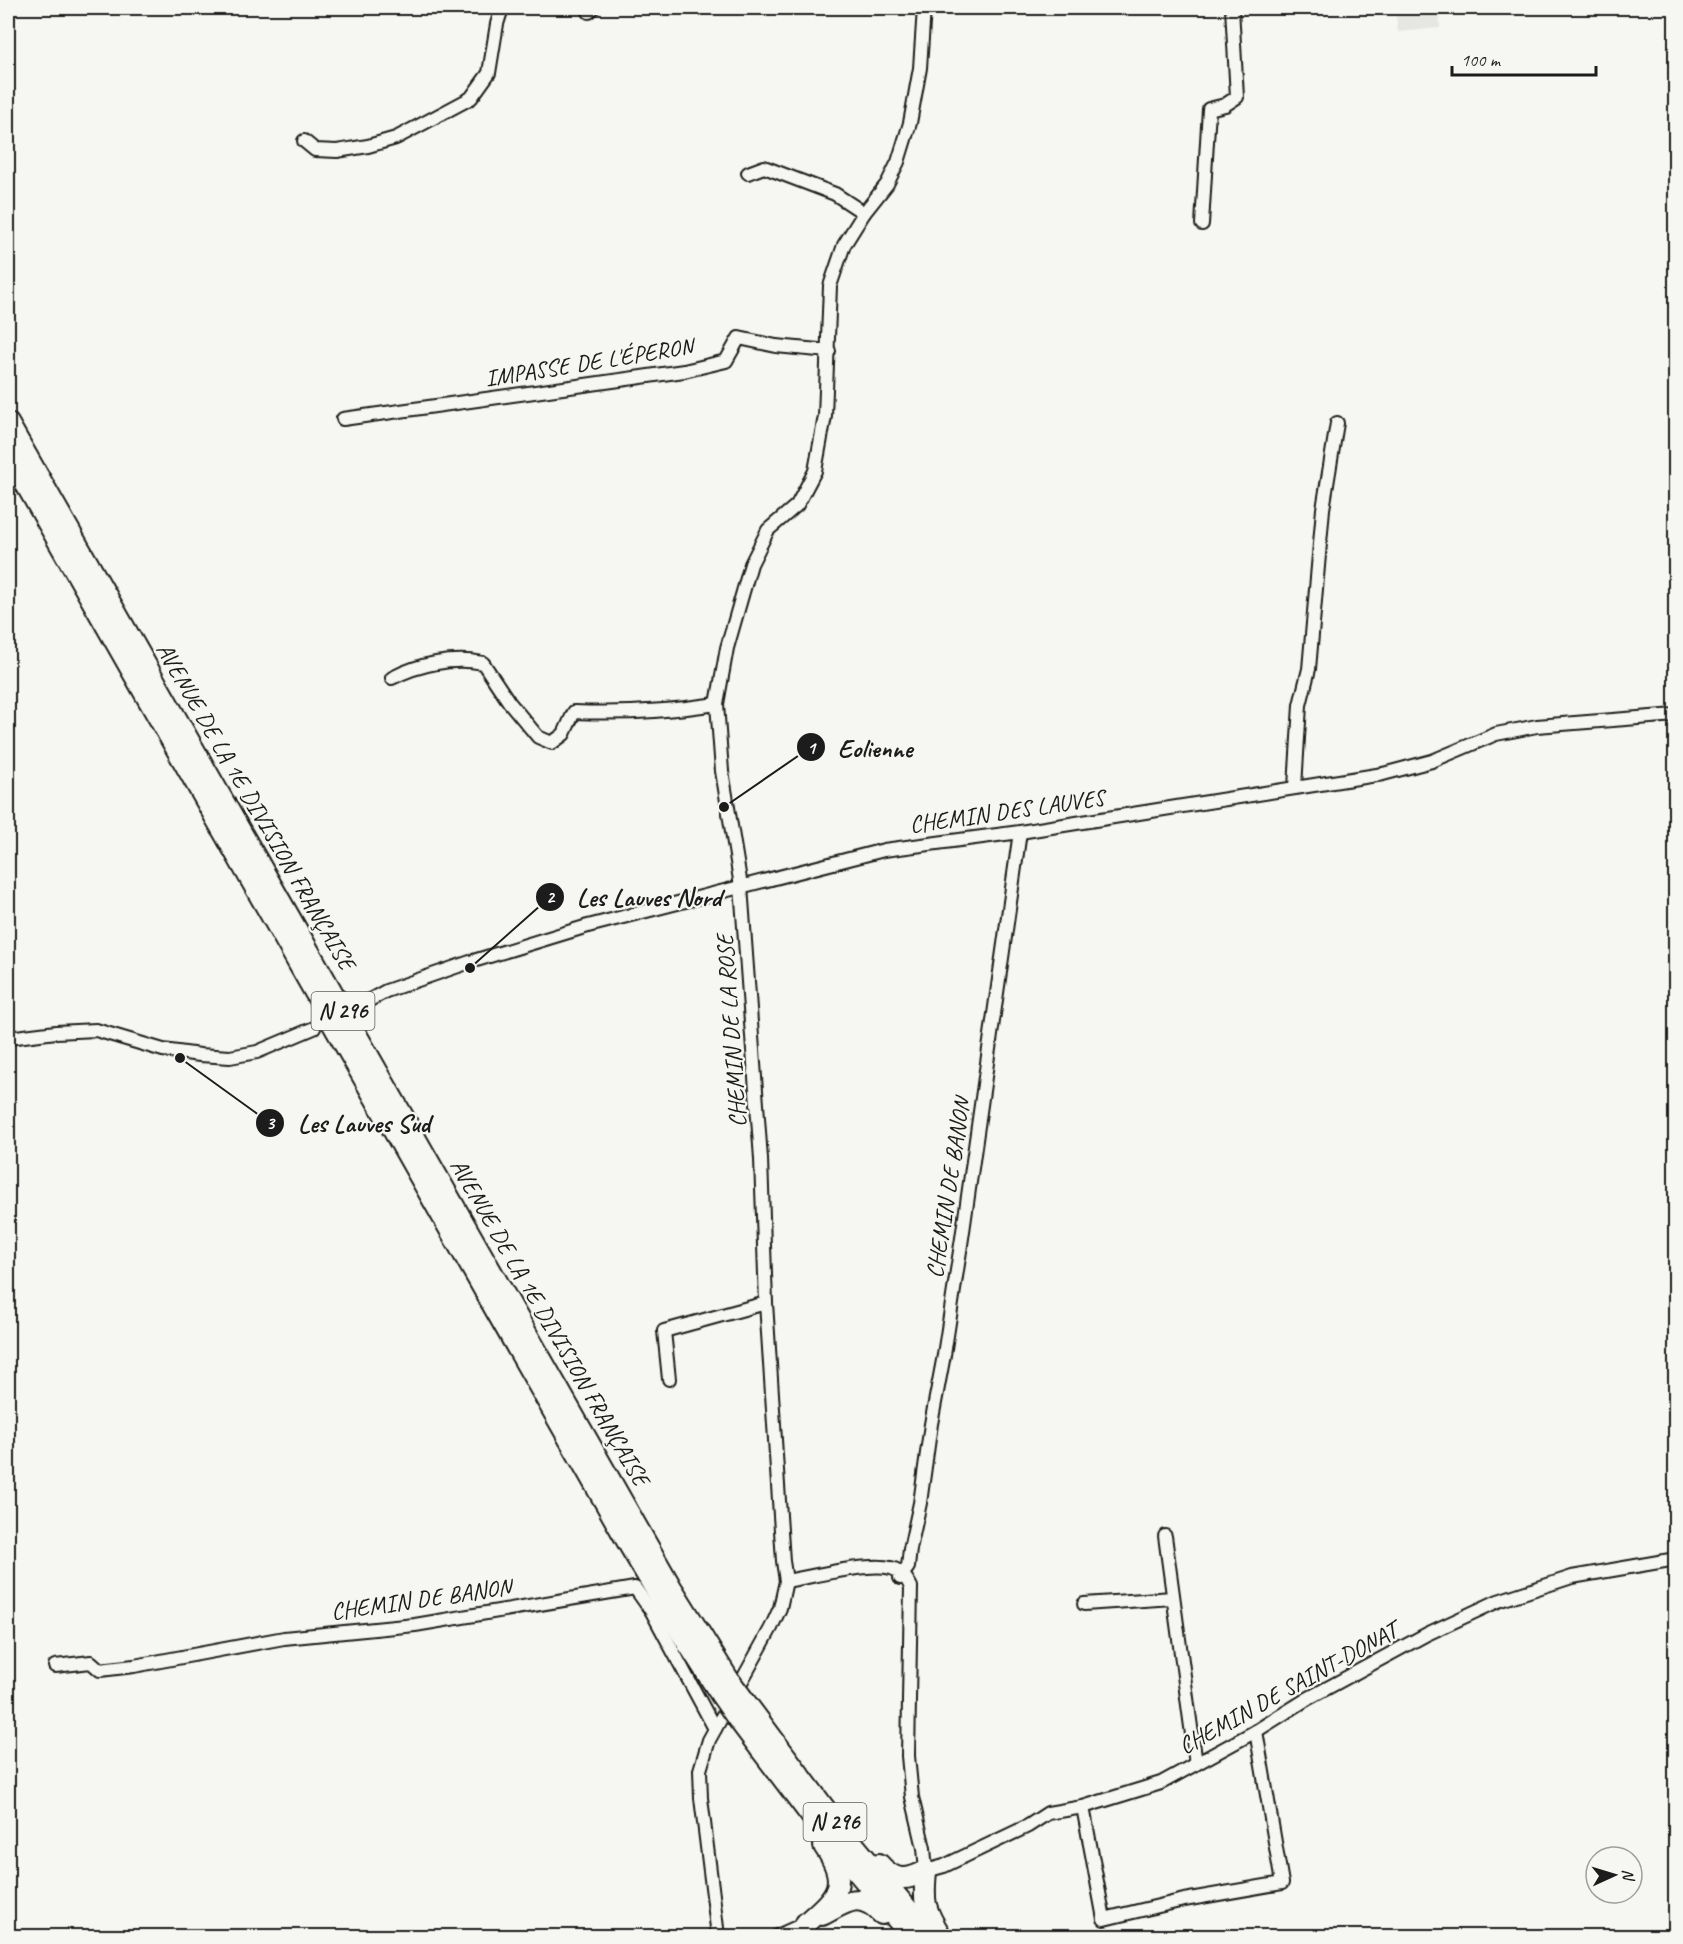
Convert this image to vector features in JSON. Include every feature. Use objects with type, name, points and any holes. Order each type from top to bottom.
[{"type":"highway","name":"AVENUE DE LA 1E DIVISION FRANÇAISE","points":[[8,423],[580,1429],[712,1654],[727,1684]]},
{"type":"highway","name":"AVENUE DE LA 1E DIVISION FRANÇAISE","points":[[8,453],[680,1631],[727,1684],[834,1821],[930,1936]]},
{"type":"highway","name":"AVENUE DE LA 1E DIVISION FRANÇAISE","points":[[743,1707],[761,1752],[818,1825],[911,1936]]},
{"type":"highway","points":[[743,1707],[888,1873],[904,1879],[926,1871],[924,1896],[926,1908],[942,1936]]},
{"type":"highway","points":[[761,1752],[827,1849],[837,1869],[838,1885],[831,1900],[806,1923]]},
{"type":"highway","points":[[806,1923],[846,1902],[861,1899],[875,1907],[902,1936]]},
{"type":"street","points":[[304,141],[315,150],[337,151],[368,146],[396,138],[471,98],[489,73],[502,8]]},
{"type":"street","name":"CHEMIN DE LA ROSE","points":[[718,1936],[701,1798],[700,1770],[709,1740],[771,1628],[780,1608],[786,1581],[766,1303],[761,1159],[741,886],[722,771],[717,704],[727,648],[751,564],[768,530],[797,505],[815,471],[825,416],[830,286],[844,245],[864,213],[887,184],[898,162],[910,123],[920,68],[924,8]]},
{"type":"street","points":[[1202,224],[1209,109],[1225,105],[1237,97],[1232,8]]},
{"type":"street","points":[[748,173],[764,166],[835,194],[864,213]]},
{"type":"street","name":"IMPASSE DE L'ÉPERON","points":[[343,419],[684,371],[726,361],[739,338],[829,351]]},
{"type":"street","points":[[1295,787],[1300,705],[1309,669],[1323,509],[1337,423]]},
{"type":"street","points":[[392,678],[407,670],[446,661],[466,659],[483,663],[509,702],[538,738],[552,743],[564,734],[574,712],[612,714],[717,704]]},
{"type":"street","name":"CHEMIN DES LAUVES","points":[[357,1006],[386,991],[470,962],[588,926],[884,850],[1020,832],[1383,774],[1432,762],[1496,734],[1537,726],[1676,715]]},
{"type":"street","name":"CHEMIN DE BANON","points":[[896,1573],[908,1567],[920,1503],[962,1238],[1020,832]]},
{"type":"street","points":[[8,1038],[96,1030],[163,1050],[230,1057],[257,1052],[314,1028]]},
{"type":"street","points":[[669,1379],[664,1331],[766,1303]]},
{"type":"street","points":[[1165,1536],[1196,1764]]},
{"type":"street","name":"CHEMIN DE SAINT-DONAT","points":[[926,1871],[944,1866],[1028,1826],[1048,1813],[1083,1807],[1161,1783],[1256,1731],[1307,1699],[1427,1634],[1498,1601],[1572,1577],[1676,1559]]},
{"type":"street","points":[[786,1581],[868,1568],[896,1573],[907,1578],[911,1587],[908,1756],[912,1797],[924,1848],[926,1871]]},
{"type":"street","name":"CHEMIN DE BANON","points":[[55,1666],[91,1662],[100,1670],[134,1666],[284,1638],[416,1625],[635,1588],[652,1612],[715,1729]]},
{"type":"street","points":[[1084,1604],[1173,1598]]},
{"type":"street","points":[[1083,1807],[1104,1919],[1184,1900],[1282,1883],[1256,1731]]},
{"type":"street","points":[[777,1936],[806,1923]]},
{"type":"shaded area","points":[[1395,8],[1439,8],[1440,28],[1398,32]]},
{"type":"place","name":"Eolienne","points":[[724,807]]},
{"type":"place","name":"Les Lauves Nord","points":[[470,968]]},
{"type":"place","name":"Les Lauves Sud","points":[[180,1058]]}]
